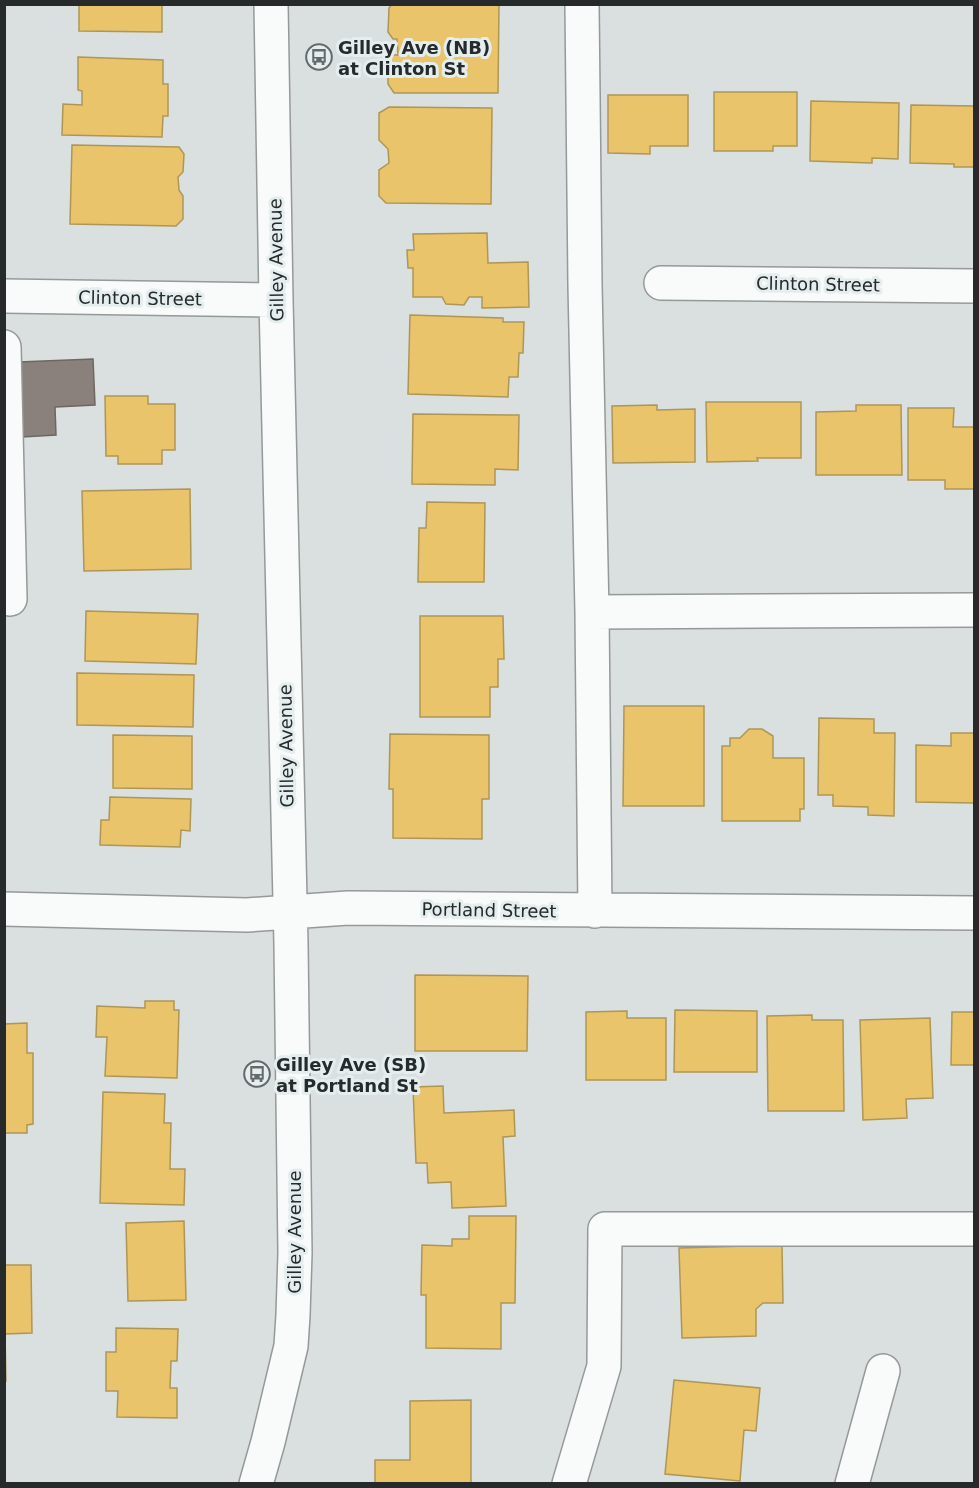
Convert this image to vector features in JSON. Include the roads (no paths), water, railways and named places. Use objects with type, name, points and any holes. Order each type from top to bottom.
[{"type":"street","name":"Gilley Avenue","points":[[256,1484],[291,1346],[295,1253],[271,4]]},
{"type":"street","points":[[582,4],[595,911]]},
{"type":"street","name":"Clinton Street","points":[[661,283],[975,286]]},
{"type":"street","name":"Clinton Street","points":[[4,296],[276,300]]},
{"type":"street","points":[[4,347],[10,598],[4,598]]},
{"type":"street","points":[[592,612],[975,610]]},
{"type":"street","name":"Portland Street","points":[[4,909],[229,915],[348,909],[975,914]]},
{"type":"street","points":[[569,1484],[604,1366],[605,1228],[975,1229]]},
{"type":"street","points":[[852,1484],[883,1371]]},
{"type":"place","name":"Gilley Ave (NB) at Clinton St","points":[[319,57]]},
{"type":"place","name":"Gilley Ave (SB) at Portland St","points":[[257,1074]]}]
